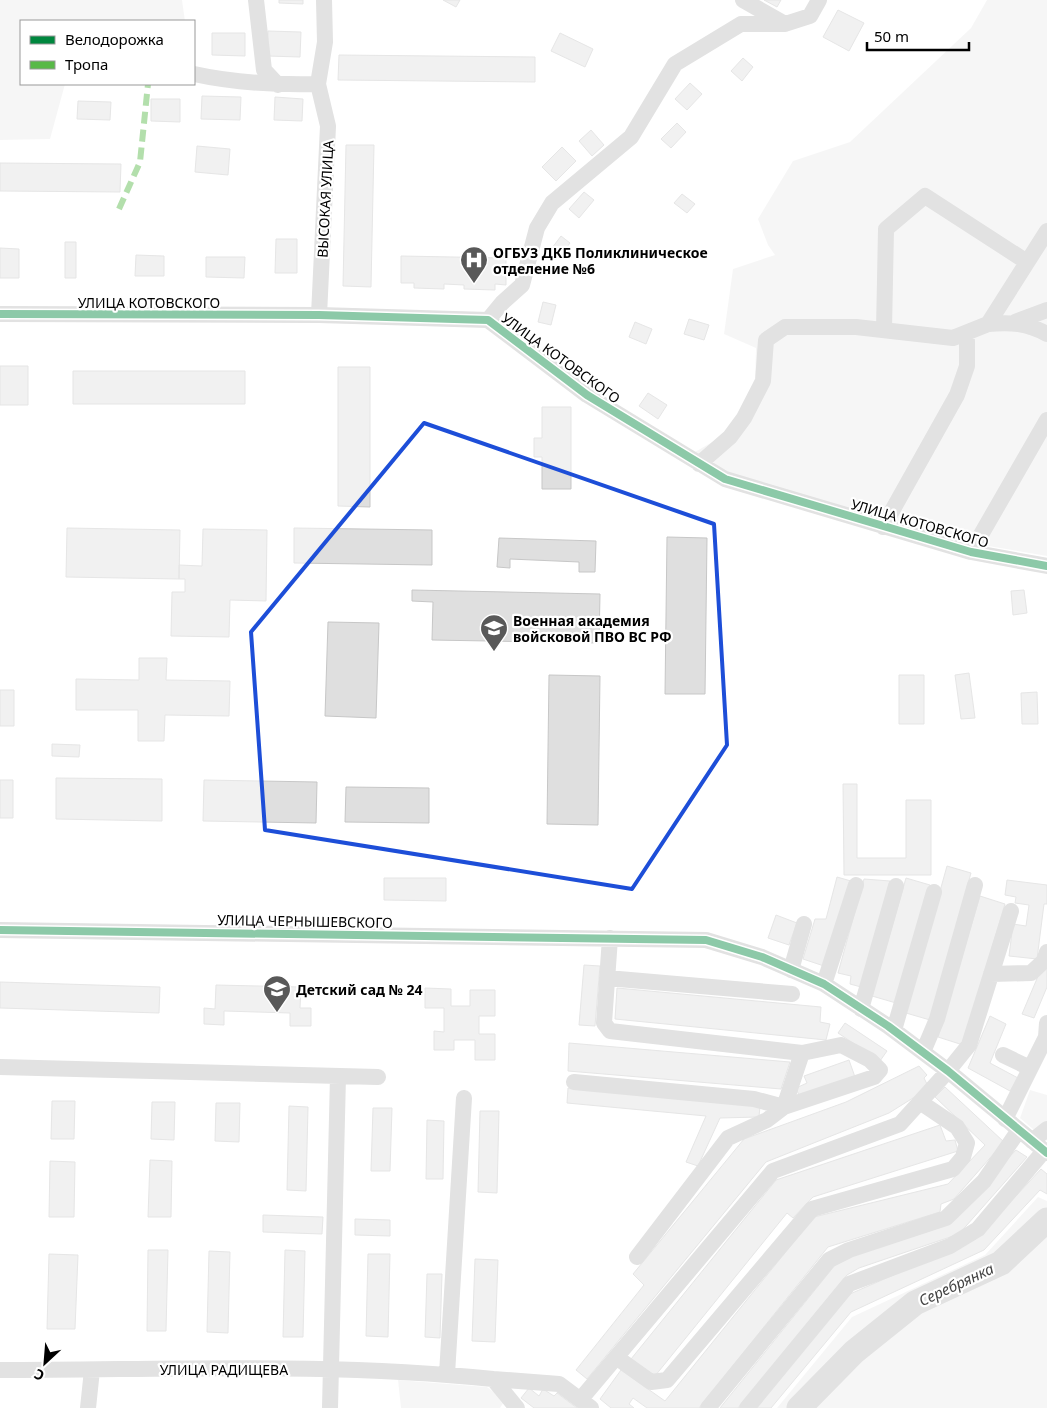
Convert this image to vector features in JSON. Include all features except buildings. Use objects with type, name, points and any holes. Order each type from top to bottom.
[{"type":"street","points":[[256,0],[264,70],[278,84]]},
{"type":"street","name":"ВЫСОКАЯ УЛИЦА","points":[[320,315],[328,126],[318,84],[325,42],[324,0]]},
{"type":"street","points":[[743,0],[785,24]]},
{"type":"street","points":[[488,320],[502,302],[522,285],[537,228],[552,203],[631,137],[675,64],[741,24],[785,24],[810,16],[819,0]]},
{"type":"street","points":[[195,74],[214,78],[278,84],[318,84]]},
{"type":"street","points":[[884,330],[886,229],[926,196],[1027,262]]},
{"type":"street","points":[[988,324],[1047,231]]},
{"type":"street","points":[[699,464],[730,437],[752,403],[763,381],[766,340],[785,327],[856,327],[953,338],[988,324],[1015,322],[1047,310]]},
{"type":"street","name":"УЛИЦА КОТОВСКОГО","points":[[0,314],[320,315],[488,320],[587,395],[725,479],[971,552],[1047,566]]},
{"type":"street","points":[[1015,322],[1033,326],[1047,334]]},
{"type":"street","points":[[883,527],[957,395],[967,366],[968,341],[964,334]]},
{"type":"street","points":[[971,552],[1047,420]]},
{"type":"street","points":[[824,984],[856,884]]},
{"type":"street","points":[[922,1052],[937,1019],[975,885]]},
{"type":"street","points":[[862,1009],[896,886]]},
{"type":"street","points":[[894,1030],[934,892]]},
{"type":"street","points":[[585,1404],[616,1357],[773,1171],[900,1124],[948,1071],[970,1045],[1011,910]]},
{"type":"street","points":[[791,970],[804,924]]},
{"type":"street","name":"УЛИЦА ЧЕРНЫШЕВСКОГО","points":[[0,930],[706,940],[762,957],[824,984],[894,1030],[948,1071],[1041,1148]]},
{"type":"street","points":[[610,938],[604,1023],[610,1031],[802,1053],[842,1045],[870,1060],[880,1070],[874,1077],[784,1108],[767,1120],[728,1138],[637,1258]]},
{"type":"street","points":[[991,974],[1032,973],[1044,961],[1047,952]]},
{"type":"street","points":[[607,978],[792,994]]},
{"type":"street","points":[[1005,1118],[1046,1036],[1047,1023]]},
{"type":"street","points":[[784,1108],[802,1053]]},
{"type":"street","points":[[1003,1054],[1030,1068]]},
{"type":"street","points":[[0,1067],[378,1077]]},
{"type":"street","points":[[330,1408],[338,1076]]},
{"type":"street","points":[[574,1082],[754,1099],[784,1108]]},
{"type":"street","points":[[448,1374],[464,1098]]},
{"type":"street","points":[[616,1357],[651,1382],[667,1380],[812,1208],[953,1169],[963,1157],[967,1143],[957,1127],[920,1102]]},
{"type":"street","points":[[747,1408],[849,1284],[950,1246],[978,1229],[1041,1148],[1047,1129]]},
{"type":"street","points":[[708,1408],[828,1260],[849,1250],[946,1218],[984,1181],[1019,1130]]},
{"type":"street","name":"УЛИЦА РАДИЩЕВА","points":[[0,1370],[332,1369],[448,1374],[559,1384],[585,1404]]},
{"type":"street","points":[[88,1408],[92,1370]]},
{"type":"street","points":[[493,1379],[517,1408]]},
{"type":"highlighted area","points":[[424,423],[714,524],[727,745],[632,889],[265,830],[251,632]]},
{"type":"shaded area","points":[[0,0],[182,0],[185,20],[20,20],[20,85],[65,85],[50,139],[0,140]]},
{"type":"shaded area","points":[[987,0],[1047,0],[1047,556],[941,538],[726,474],[695,452],[721,437],[736,419],[755,384],[756,348],[724,334],[733,269],[775,255],[768,245],[758,219],[793,161],[850,142],[971,28]]},
{"type":"shaded area","points":[[1030,1090],[1047,1095],[1047,1141],[1020,1118]]},
{"type":"shaded area","points":[[1038,1197],[1047,1201],[1047,1408],[777,1408],[852,1317],[985,1255]]},
{"type":"shaded area","points":[[398,1380],[487,1387],[505,1400],[500,1408],[401,1408]]},
{"type":"waterway","name":"Серебрянка","points":[[799,1408],[854,1352],[915,1303],[1001,1263],[1047,1220]]},
{"type":"marked path","points":[[119,209],[140,162],[148,85]]},
{"type":"cycle path","points":[[0,314],[319,315],[488,320],[587,395],[725,479],[971,552],[1047,566]]},
{"type":"cycle path","points":[[0,930],[706,940],[762,957],[824,984],[888,1026],[948,1071],[1047,1153]]},
{"type":"place","name":"ОГБУЗ ДКБ Поликлиническое отделение №6","points":[[474,284]]},
{"type":"place","name":"Военная академия войсковой ПВО ВС РФ","points":[[494,652]]},
{"type":"place","name":"Детский сад № 24","points":[[277,1013]]}]
